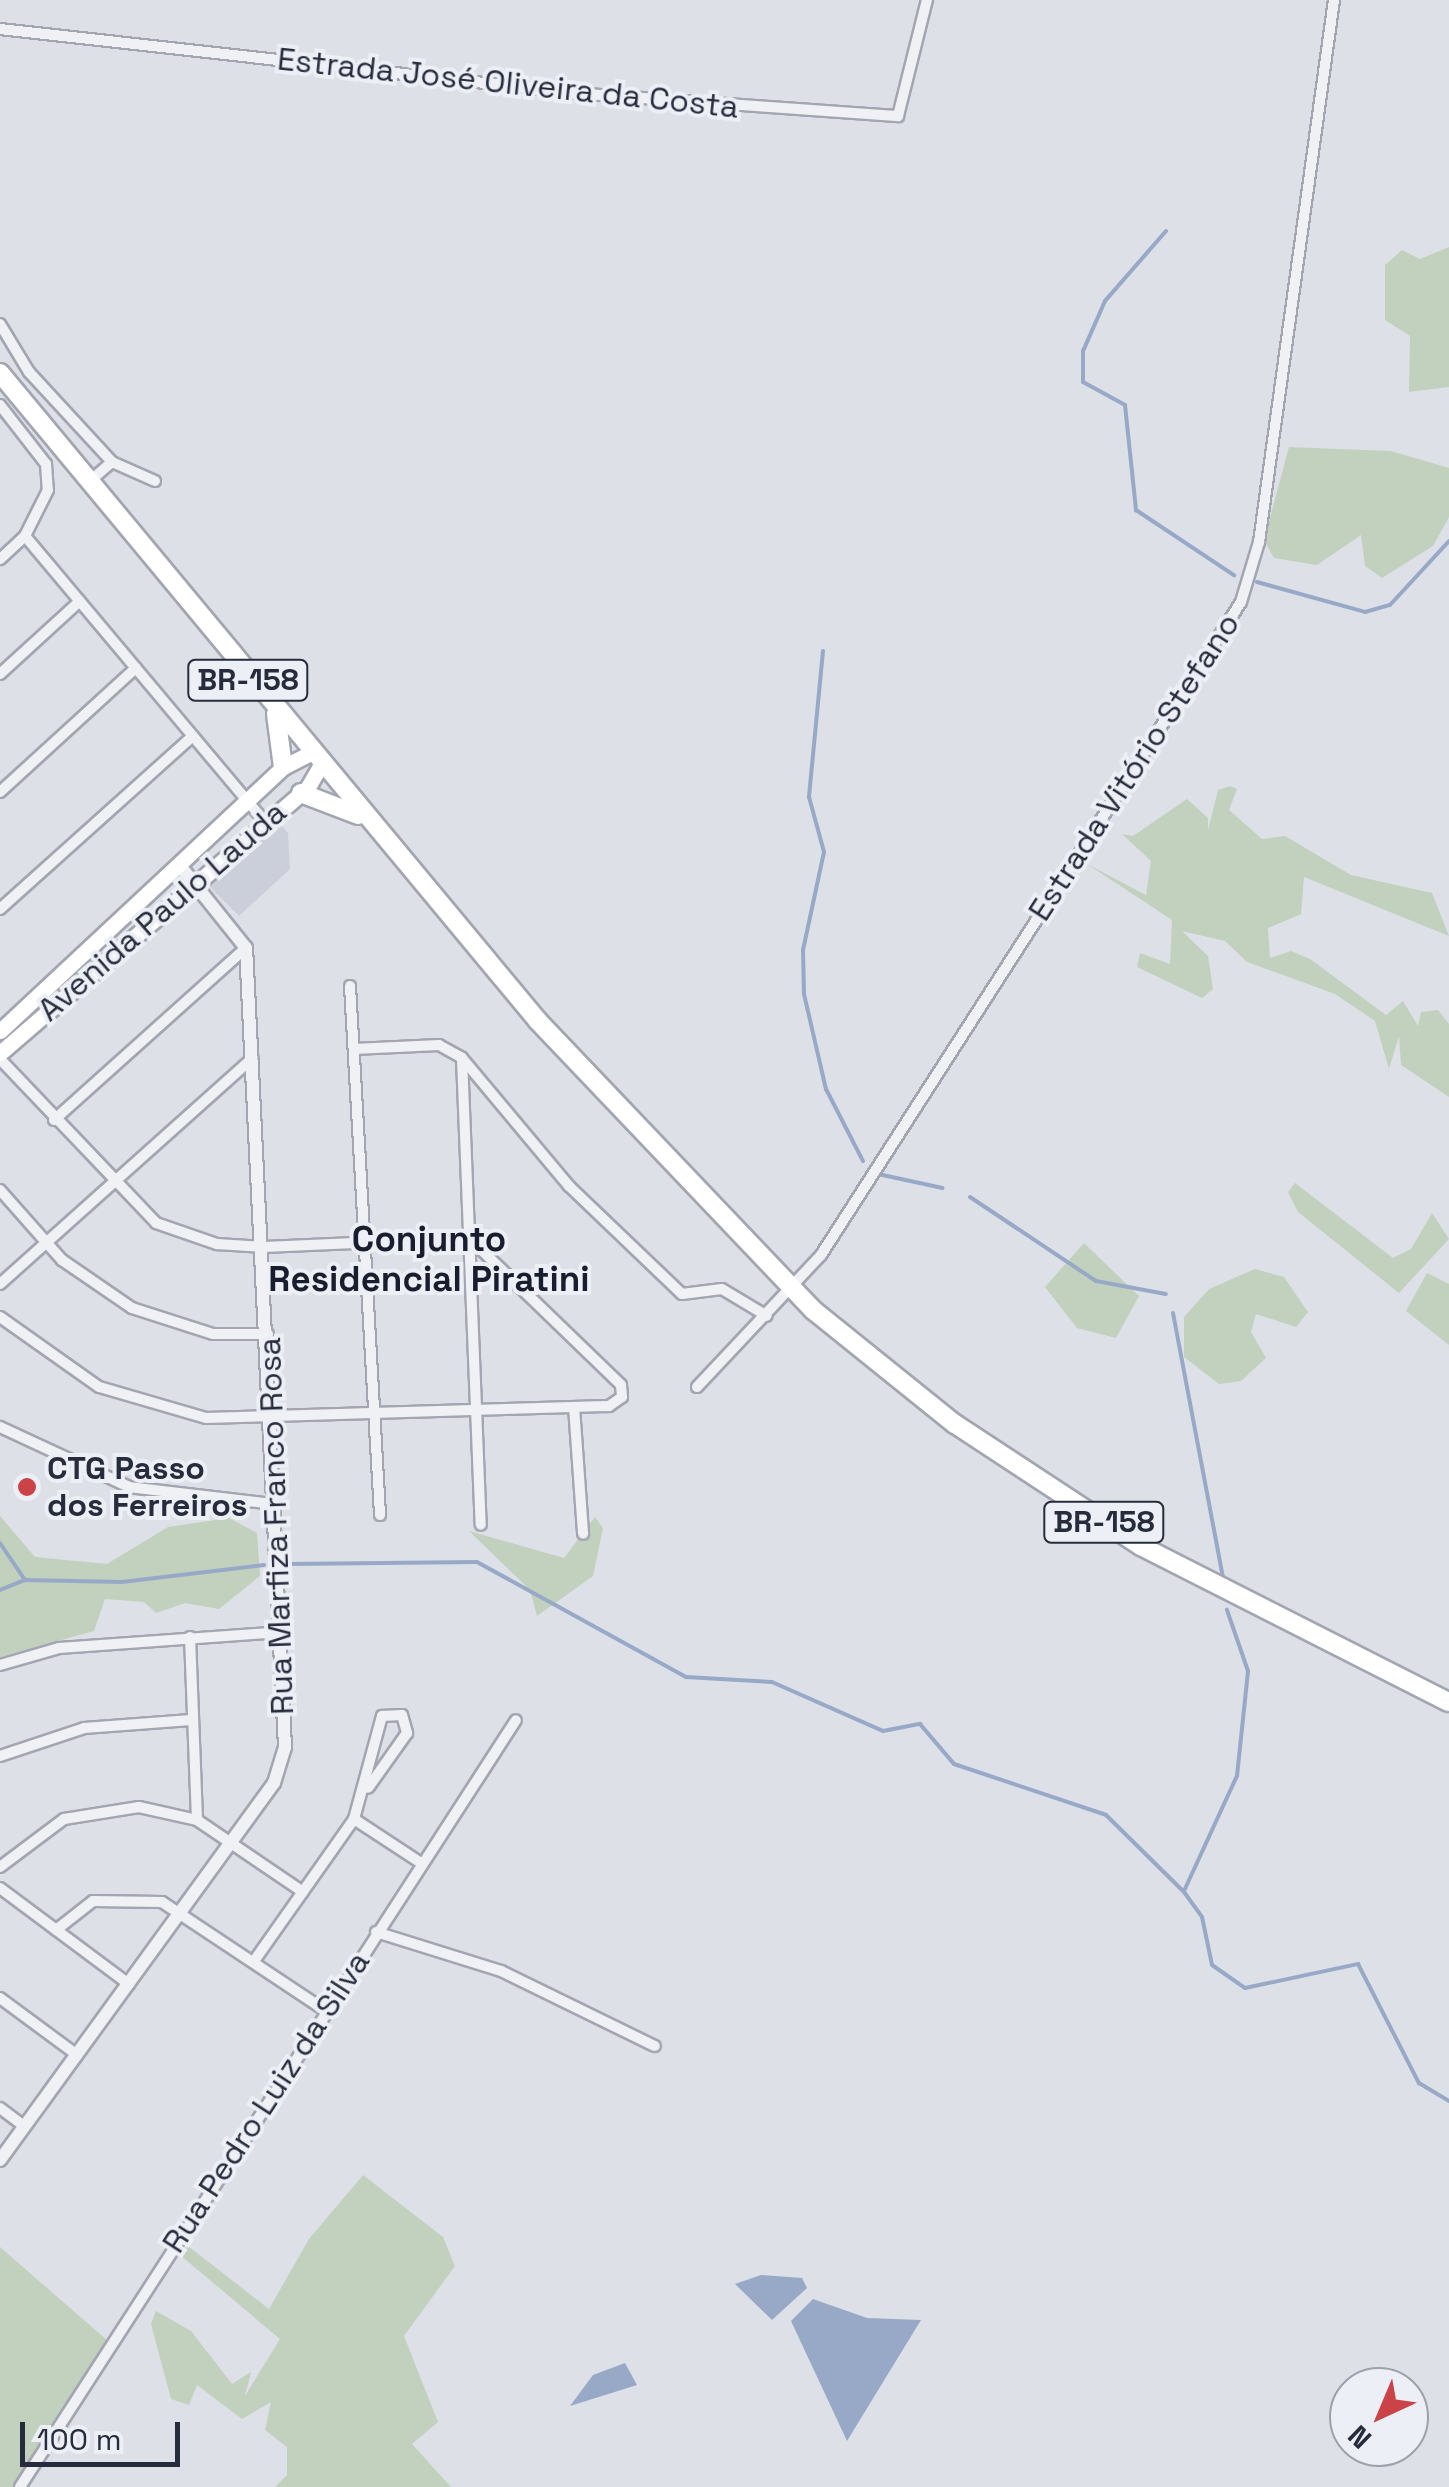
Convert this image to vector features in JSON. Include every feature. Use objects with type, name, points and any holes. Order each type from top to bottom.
[{"type":"highway","name":"BR-158","points":[[6,380],[317,758],[606,1099],[792,1290],[956,1424],[1141,1546],[1449,1702]]},
{"type":"highway","name":"BR-158","points":[[191,602],[358,815],[419,877]]},
{"type":"highway","points":[[276,714],[283,767]]},
{"type":"highway","points":[[300,793],[358,815]]},
{"type":"main road","name":"Avenida Paulo Lauda","points":[[0,1056],[187,874],[283,767],[317,758]]},
{"type":"main road","name":"Avenida Paulo Lauda","points":[[0,1030],[187,874],[300,793],[317,758]]},
{"type":"street","name":"Estrada José Oliveira da Costa","points":[[0,29],[574,93],[898,116],[927,0]]},
{"type":"street","name":"Estrada Vitório Stefano","points":[[792,1290],[1241,602],[1259,542],[1334,0]]},
{"type":"street","points":[[0,324],[29,372],[112,462],[155,481]]},
{"type":"street","points":[[6,380],[29,372]]},
{"type":"street","points":[[0,405],[46,464],[48,490],[26,536],[0,559]]},
{"type":"street","points":[[90,482],[112,462]]},
{"type":"street","points":[[26,536],[262,818]]},
{"type":"street","points":[[0,674],[80,601]]},
{"type":"street","points":[[0,792],[136,668]]},
{"type":"street","points":[[0,909],[193,736]]},
{"type":"street","points":[[54,1120],[246,948],[187,874]]},
{"type":"street","name":"Rua Marfiza Franco Rosa","points":[[0,2160],[183,1910],[281,1768],[280,1632],[268,1334],[246,948]]},
{"type":"street","points":[[350,986],[380,1516]]},
{"type":"street","points":[[354,1049],[439,1044],[462,1058],[569,1186],[671,1285],[691,1296],[722,1289],[767,1316]]},
{"type":"street","points":[[0,1056],[112,1184],[188,1237],[264,1247],[469,1238],[620,1385],[622,1397],[574,1407],[476,1412],[270,1420],[206,1418],[99,1386],[0,1317]]},
{"type":"street","points":[[0,1284],[254,1058]]},
{"type":"street","points":[[462,1058],[480,1524]]},
{"type":"street","points":[[0,1190],[46,1242],[132,1308],[213,1334],[268,1334]]},
{"type":"street","points":[[697,1387],[792,1290]]},
{"type":"street","points":[[574,1407],[583,1534]]},
{"type":"street","points":[[0,1427],[129,1488],[274,1504]]},
{"type":"street","points":[[0,1665],[59,1648],[280,1632]]},
{"type":"street","points":[[190,1637],[190,1720],[197,1820]]},
{"type":"street","points":[[254,1960],[354,1819],[368,1788],[407,1734],[402,1715],[382,1716],[368,1788]]},
{"type":"street","points":[[0,1756],[84,1728],[190,1720]]},
{"type":"street","name":"Rua Pedro Luiz da Silva","points":[[20,2487],[516,1720]]},
{"type":"street","points":[[0,1867],[80,1812],[138,1807],[197,1820],[302,1892]]},
{"type":"street","points":[[354,1819],[420,1863]]},
{"type":"street","points":[[0,1888],[129,1984]]},
{"type":"street","points":[[56,1930],[110,1897],[183,1910],[326,2011]]},
{"type":"street","points":[[376,1932],[501,1972],[655,2046]]},
{"type":"street","points":[[0,1998],[76,2055]]},
{"type":"street","points":[[0,2108],[24,2126]]},
{"type":"shaded area","points":[[276,819],[288,833],[290,869],[239,916],[207,884]]},
{"type":"green space","points":[[1449,247],[1449,387],[1409,392],[1410,336],[1385,320],[1385,265],[1402,250],[1420,259]]},
{"type":"green space","points":[[1289,447],[1391,451],[1449,468],[1449,517],[1433,546],[1382,578],[1365,566],[1361,535],[1317,565],[1274,558],[1264,540]]},
{"type":"green space","points":[[1230,786],[1237,789],[1229,810],[1262,839],[1285,836],[1351,875],[1432,893],[1449,936],[1304,877],[1301,914],[1268,928],[1270,958],[1291,951],[1310,959],[1386,1015],[1403,1001],[1418,1026],[1421,1012],[1438,1010],[1449,1024],[1449,1097],[1401,1065],[1399,1036],[1389,1069],[1375,1021],[1335,994],[1247,962],[1225,941],[1182,931],[1208,956],[1213,989],[1202,998],[1137,967],[1140,953],[1170,964],[1172,920],[1087,864],[1146,895],[1151,861],[1122,834],[1133,836],[1187,799],[1208,818],[1208,830],[1218,790]]},
{"type":"green space","points":[[1295,1183],[1393,1258],[1411,1249],[1432,1213],[1449,1239],[1399,1293],[1298,1212],[1288,1192]]},
{"type":"green space","points":[[1084,1243],[1139,1296],[1116,1338],[1077,1328],[1045,1287]]},
{"type":"green space","points":[[1255,1269],[1284,1277],[1308,1312],[1296,1327],[1256,1314],[1251,1332],[1266,1358],[1241,1381],[1219,1384],[1184,1357],[1184,1317],[1209,1289]]},
{"type":"green space","points":[[1427,1273],[1449,1284],[1449,1345],[1406,1311]]},
{"type":"green space","points":[[0,1516],[35,1557],[107,1564],[168,1527],[229,1518],[257,1533],[260,1576],[219,1609],[185,1603],[156,1613],[144,1602],[105,1599],[94,1631],[0,1657]]},
{"type":"green space","points":[[595,1517],[603,1528],[593,1576],[537,1616],[530,1590],[469,1531],[564,1558]]},
{"type":"green space","points":[[363,2175],[443,2237],[455,2266],[404,2336],[438,2422],[412,2444],[451,2487],[275,2487],[287,2475],[287,2447],[265,2430],[271,2402],[242,2419],[197,2385],[189,2405],[171,2399],[151,2324],[156,2311],[191,2331],[232,2384],[251,2372],[245,2396],[280,2339],[180,2255],[188,2246],[269,2309],[309,2239]]},
{"type":"green space","points":[[0,2247],[108,2341],[14,2487],[0,2487]]},
{"type":"water","points":[[761,2275],[802,2278],[807,2288],[772,2320],[735,2284]]},
{"type":"water","points":[[813,2299],[867,2318],[921,2320],[847,2441],[791,2321]]},
{"type":"water","points":[[625,2363],[637,2385],[570,2406],[593,2375]]},
{"type":"waterway","points":[[1166,231],[1105,301],[1083,351],[1083,382],[1125,405],[1136,510],[1234,575]]},
{"type":"waterway","points":[[1257,582],[1365,612],[1390,605],[1449,541]]},
{"type":"waterway","points":[[823,651],[809,797],[824,852],[803,950],[804,994],[826,1089],[863,1161]]},
{"type":"waterway","points":[[878,1174],[942,1188]]},
{"type":"waterway","points":[[970,1197],[1096,1281],[1166,1294]]},
{"type":"waterway","points":[[1173,1313],[1223,1578]]},
{"type":"waterway","points":[[0,1543],[25,1580]]},
{"type":"waterway","points":[[289,1564],[477,1562],[686,1677],[772,1682],[883,1731],[920,1724],[954,1764],[1106,1815],[1184,1892],[1202,1917],[1212,1965],[1245,1988],[1358,1964],[1419,2083],[1449,2101]]},
{"type":"waterway","points":[[0,1590],[25,1580],[122,1582],[264,1565]]},
{"type":"waterway","points":[[1184,1891],[1237,1776],[1248,1671],[1227,1610]]},
{"type":"place","name":"CTG Passo dos Ferreiros","points":[[27,1487]]},
{"type":"district","name":"Conjunto Residencial Piratini","points":[[429,1259]]}]
